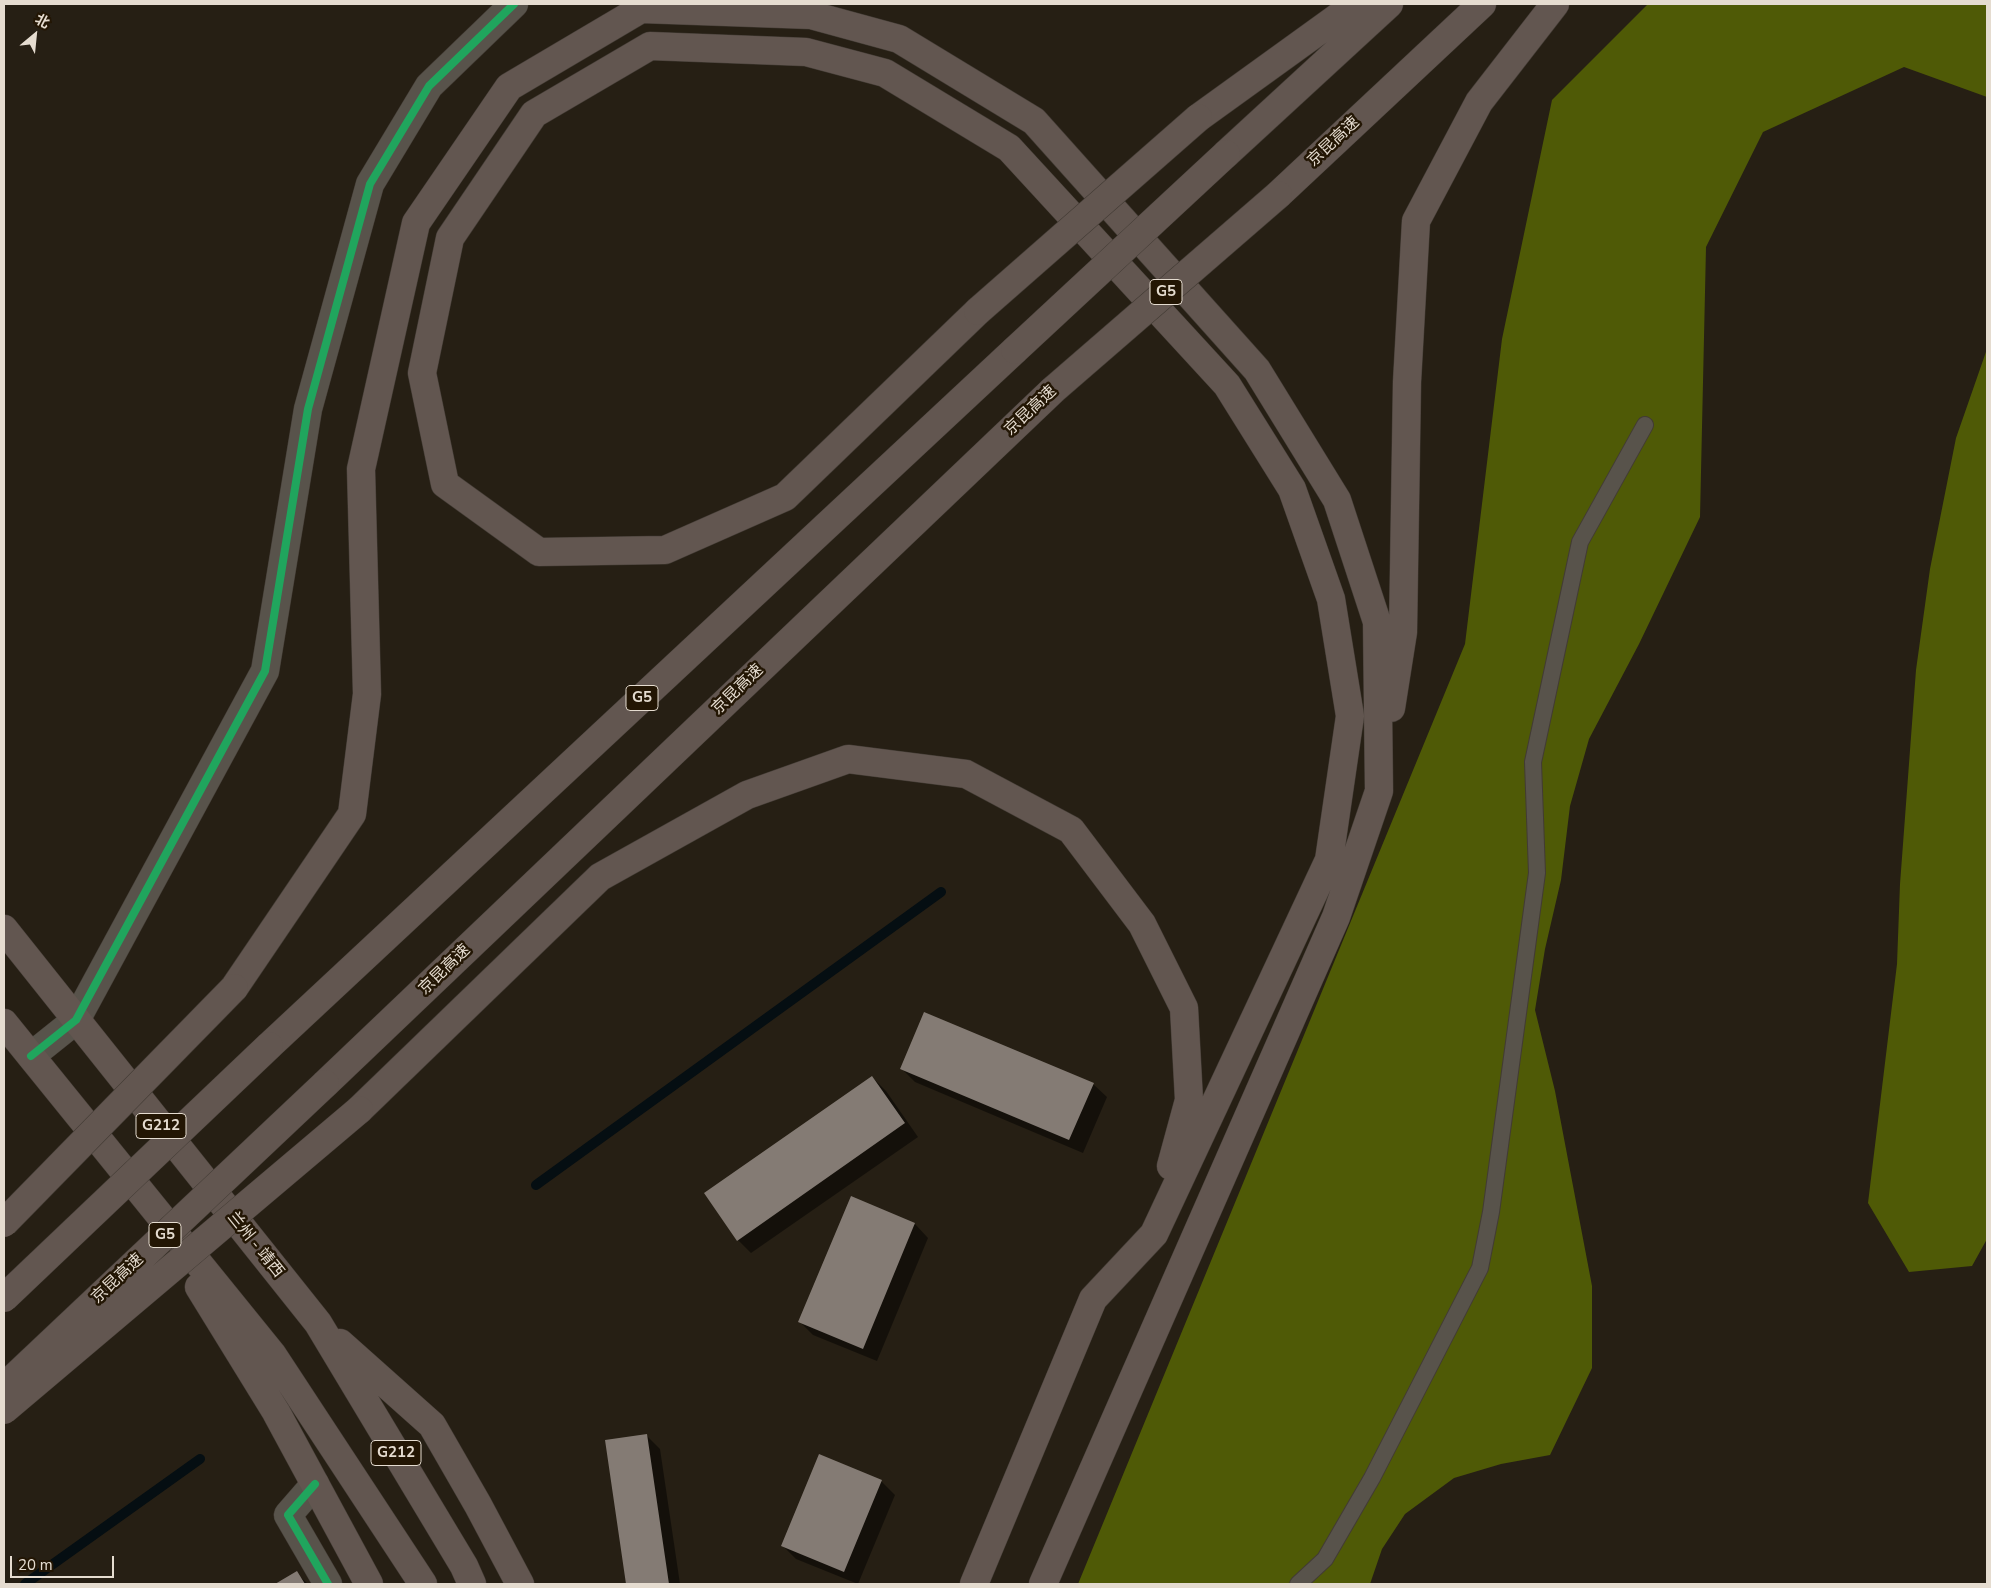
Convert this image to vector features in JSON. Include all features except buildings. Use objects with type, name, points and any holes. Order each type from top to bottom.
[{"type":"highway","points":[[978,1575],[1093,1299],[1154,1234],[1329,860],[1350,716],[1331,599],[1292,489],[1226,384],[1009,148],[884,73],[806,52],[650,46],[534,114],[450,238],[422,373],[445,484],[539,552],[665,550],[785,497],[978,311],[1198,118],[1356,4]]},
{"type":"highway","name":"G5","points":[[4,1298],[269,1046],[1389,4]]},
{"type":"highway","name":"京昆高速","points":[[4,1387],[326,1084],[1053,390],[1278,195],[1482,4]]},
{"type":"highway","points":[[1043,1584],[1336,918],[1379,791],[1403,632],[1407,382],[1416,221],[1479,102],[1555,4]]},
{"type":"highway","points":[[4,1223],[234,988],[352,814],[367,694],[361,469],[416,223],[509,87],[641,9],[811,15],[899,39],[1034,121],[1257,370],[1337,500],[1377,622],[1379,791]]},
{"type":"highway","points":[[4,1410],[359,1110],[600,876],[738,800],[848,759],[966,774],[1071,830],[1142,924],[1184,1008],[1189,1100],[1154,1234]]},
{"type":"highway","name":"兰州 - 靖西","points":[[4,929],[318,1323],[464,1566],[472,1584]]},
{"type":"highway","name":"G212","points":[[4,1023],[272,1354],[423,1584]]},
{"type":"highway","points":[[147,1200],[276,1412],[369,1584]]},
{"type":"highway","points":[[318,1323],[432,1425],[478,1505],[520,1584]]},
{"type":"street","points":[[31,1056],[76,1020],[264,671],[308,409],[370,184],[429,86],[514,4]]},
{"type":"street","points":[[315,1484],[288,1515],[328,1584]]},
{"type":"lane","points":[[1298,1584],[1325,1559],[1372,1478],[1480,1268],[1491,1212],[1537,873],[1533,762],[1580,542],[1645,425]]},
{"type":"green space","points":[[1648,4],[1987,4],[1987,97],[1904,67],[1763,132],[1706,247],[1700,517],[1639,644],[1589,739],[1570,806],[1561,880],[1545,949],[1535,1010],[1555,1091],[1592,1286],[1592,1368],[1550,1455],[1501,1464],[1454,1478],[1405,1514],[1382,1549],[1370,1584],[1078,1584],[1465,644],[1502,339],[1552,100]]},
{"type":"green space","points":[[1987,349],[1987,1239],[1972,1266],[1909,1272],[1868,1203],[1897,964],[1900,884],[1916,670],[1930,569],[1956,438]]},
{"type":"waterway","points":[[536,1185],[941,892]]},
{"type":"waterway","points":[[25,1584],[200,1459]]},
{"type":"cycle path","points":[[31,1056],[76,1020],[265,671],[308,409],[370,184],[429,86],[514,4]]},
{"type":"cycle path","points":[[315,1484],[288,1515],[328,1584]]}]
